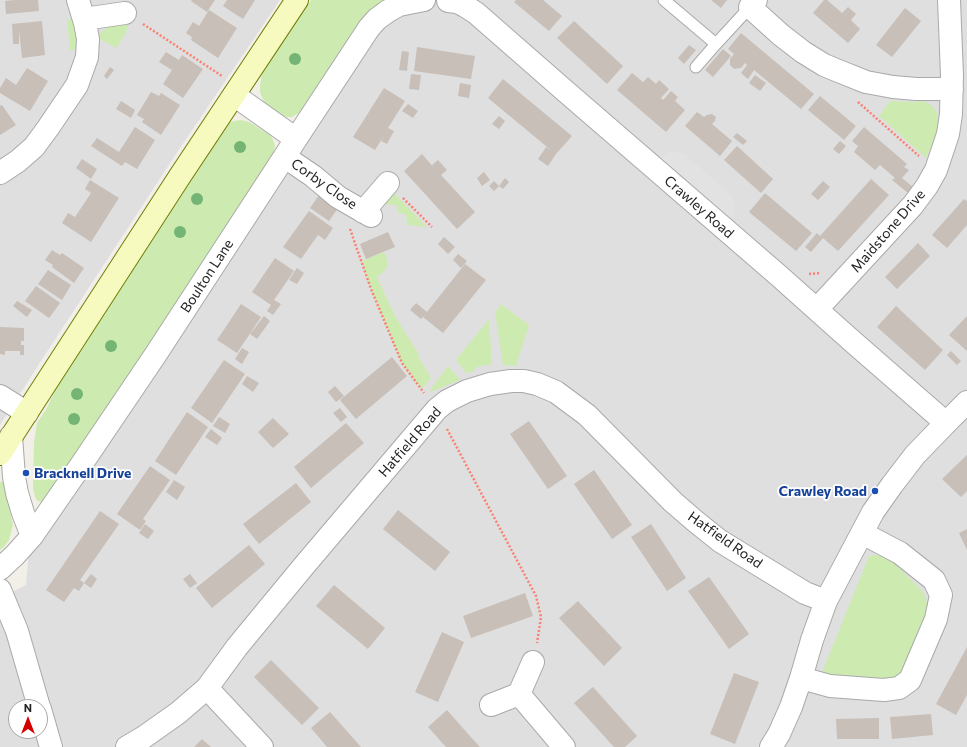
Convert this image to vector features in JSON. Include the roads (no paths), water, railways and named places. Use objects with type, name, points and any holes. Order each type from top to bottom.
[{"type":"street","points":[[0,454],[297,0]]},
{"type":"street","name":"Boulton Lane","points":[[0,569],[32,536],[156,354],[365,34],[377,19],[388,11],[399,5],[424,0]]},
{"type":"street","name":"Crawley Road","points":[[446,0],[457,2],[476,13],[946,423]]},
{"type":"street","name":"Maidstone Drive","points":[[817,309],[913,205],[927,186],[940,162],[948,134],[951,114],[952,89],[949,0]]},
{"type":"street","points":[[753,4],[781,35],[803,52],[824,65],[852,77],[878,85],[898,88],[952,89]]},
{"type":"street","points":[[0,173],[18,161],[34,147],[78,85],[87,57],[88,39],[81,10],[125,12]]},
{"type":"street","name":"Corby Close","points":[[237,92],[290,148],[313,176],[338,196],[367,214],[388,183]]},
{"type":"street","name":"Hatfield Road","points":[[127,747],[178,713],[207,688],[237,647],[289,583],[437,409],[446,401],[467,391],[490,384],[511,381],[524,382],[537,384],[556,392],[587,415],[673,502],[720,541],[805,593],[826,601]]},
{"type":"street","points":[[0,396],[27,414]]},
{"type":"street","points":[[771,747],[779,734],[791,707],[826,601],[873,512],[915,455],[967,402]]},
{"type":"street","points":[[11,436],[14,477],[17,493],[32,536]]},
{"type":"street","points":[[801,678],[830,686],[884,690],[899,688],[910,680],[919,660],[936,619],[941,595],[934,580],[900,553],[862,533]]},
{"type":"street","points":[[3,603],[17,631],[37,699]]},
{"type":"street","points":[[491,706],[518,694],[533,662]]},
{"type":"street","points":[[207,688],[262,747]]},
{"type":"street","points":[[518,694],[564,747]]},
{"type":"street","points":[[48,736],[51,747]]},
{"type":"lane","points":[[664,0],[716,44]]},
{"type":"lane","points":[[696,67],[753,4]]},
{"type":"place","name":"Bracknell Drive","points":[[26,473]]},
{"type":"place","name":"Crawley Road","points":[[875,491]]}]
